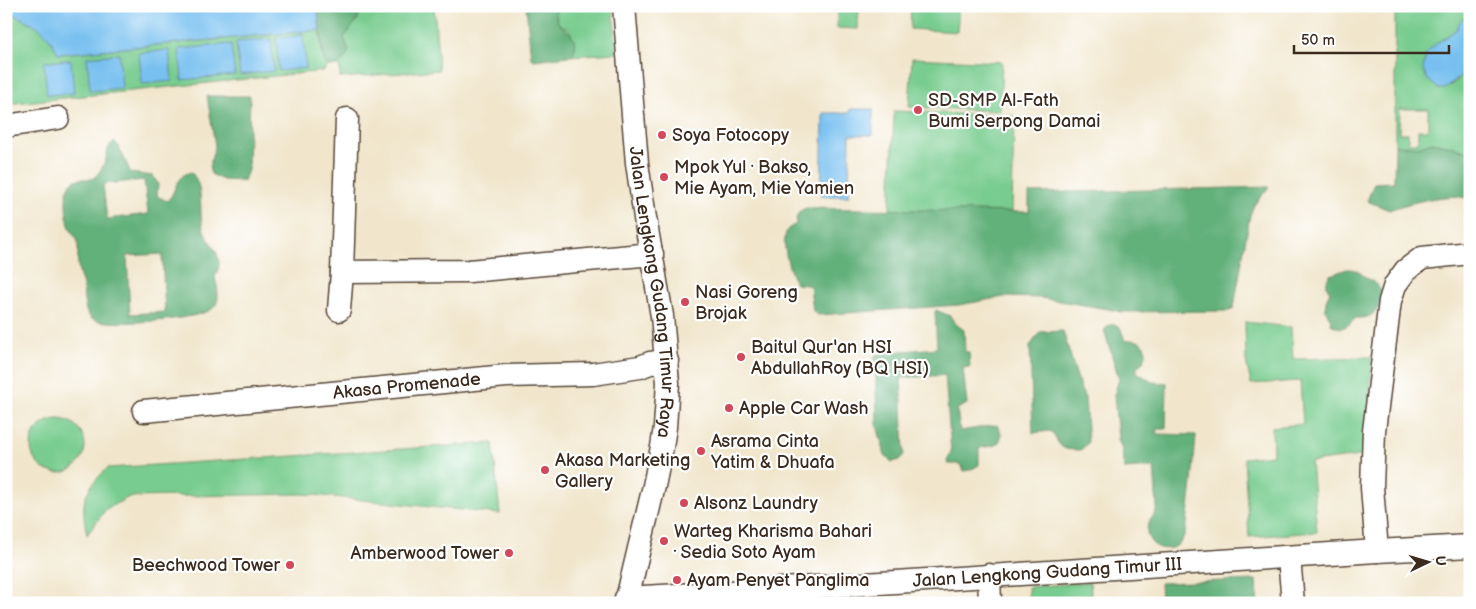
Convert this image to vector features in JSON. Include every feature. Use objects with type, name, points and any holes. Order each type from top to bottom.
[{"type":"street","name":"Jalan Lengkong Gudang Timur Raya","points":[[624,6],[637,163],[662,316],[668,383],[662,447],[626,600]]},
{"type":"street","points":[[6,126],[58,118]]},
{"type":"street","points":[[339,310],[347,119]]},
{"type":"street","points":[[1377,551],[1372,487],[1374,431],[1392,293],[1395,285],[1406,270],[1422,258],[1470,253]]},
{"type":"street","points":[[342,272],[469,270],[652,254]]},
{"type":"street","name":"Akasa Promenade","points":[[144,411],[506,376],[593,374],[667,361]]},
{"type":"street","name":"Jalan Lengkong Gudang Timur III","points":[[626,600],[989,575],[1470,546]]},
{"type":"street","points":[[1289,557],[1293,603]]},
{"type":"street","points":[[989,575],[990,603]]},
{"type":"green space","points":[[6,6],[11,6],[11,13],[41,28],[53,42],[59,54],[320,30],[322,53],[328,66],[324,71],[6,104]]},
{"type":"green space","points":[[317,6],[360,6],[358,19],[344,38],[348,47],[348,54],[337,66],[328,66],[324,60]]},
{"type":"green space","points":[[360,6],[434,6],[439,70],[340,78],[340,68],[337,66],[349,51],[344,38],[356,20]]},
{"type":"green space","points":[[526,6],[562,6],[557,9],[556,17],[559,24],[571,34],[575,43],[575,48],[569,56],[534,60],[531,58]]},
{"type":"green space","points":[[613,6],[617,53],[569,56],[573,54],[571,33],[567,28],[559,24],[556,11],[559,7]]},
{"type":"green space","points":[[838,6],[859,6],[858,29],[837,28]]},
{"type":"green space","points":[[911,6],[959,6],[957,32],[910,29]]},
{"type":"green space","points":[[1395,6],[1470,6],[1470,12],[1459,23],[1456,30],[1437,43],[1438,89],[1447,87],[1470,68],[1470,153],[1432,142],[1418,147],[1395,145]],"holes":[[[1400,109],[1428,109],[1428,130],[1418,130],[1418,143],[1408,143],[1408,133],[1399,133]]]},
{"type":"green space","points":[[912,58],[1002,62],[1000,111],[909,107]]},
{"type":"green space","points":[[207,96],[250,96],[248,170],[244,181],[223,180],[211,174],[209,167],[215,146]]},
{"type":"green space","points":[[894,111],[1014,116],[1012,212],[890,210]]},
{"type":"green space","points":[[114,142],[118,145],[131,173],[153,176],[158,184],[157,196],[167,201],[181,177],[191,172],[195,177],[200,196],[202,223],[207,237],[215,249],[219,262],[215,277],[218,298],[212,309],[204,313],[172,319],[133,322],[100,321],[92,319],[87,313],[83,284],[79,274],[78,243],[70,228],[67,217],[66,196],[70,185],[74,181],[93,179],[97,175],[103,166],[111,144]],"holes":[[[144,180],[148,214],[107,219],[103,184]],[[162,254],[165,312],[130,314],[127,256]]]},
{"type":"green space","points":[[1432,142],[1470,153],[1470,198],[1440,197],[1389,210],[1367,201],[1374,183],[1394,182],[1395,145],[1418,147]]},
{"type":"green space","points":[[1269,187],[1254,205],[1250,215],[1234,307],[1228,311],[1121,312],[1041,298],[1004,297],[959,305],[818,315],[813,311],[810,286],[796,284],[785,250],[787,231],[796,224],[799,212],[806,208],[1029,212],[1029,193]]},
{"type":"green space","points":[[1347,269],[1358,271],[1377,285],[1382,292],[1382,296],[1378,309],[1371,315],[1356,318],[1347,326],[1338,328],[1331,324],[1331,319],[1326,310],[1327,297],[1330,292],[1327,282],[1330,275]]},
{"type":"green space","points":[[936,310],[950,316],[964,330],[965,352],[969,352],[970,367],[963,368],[967,404],[957,409],[960,431],[997,425],[1000,431],[1001,437],[996,445],[979,448],[979,465],[970,470],[964,471],[961,464],[948,464],[947,461],[951,452],[945,375],[901,378],[904,454],[900,460],[892,462],[885,456],[877,425],[875,355],[937,348]]},
{"type":"green space","points":[[1245,322],[1291,327],[1293,359],[1372,357],[1367,455],[1311,462],[1317,532],[1249,537],[1244,458],[1273,455],[1272,427],[1303,424],[1300,381],[1251,384],[1246,361]]},
{"type":"green space","points":[[1113,324],[1120,327],[1125,341],[1138,341],[1145,348],[1145,357],[1137,367],[1137,372],[1152,382],[1167,383],[1166,429],[1157,429],[1157,434],[1196,435],[1186,529],[1180,543],[1169,549],[1157,547],[1152,543],[1147,532],[1148,525],[1157,508],[1154,467],[1124,469],[1122,450],[1118,439],[1114,395],[1119,379],[1104,330]]},
{"type":"green space","points":[[1063,331],[1085,398],[1088,443],[1081,450],[1062,447],[1051,431],[1033,433],[1030,346],[1040,332]]},
{"type":"green space","points":[[53,419],[63,419],[73,423],[81,431],[85,446],[81,461],[73,469],[63,473],[53,473],[43,469],[35,461],[31,451],[31,441],[35,431],[43,423]]},
{"type":"green space","points":[[493,443],[500,514],[304,494],[129,497],[106,509],[87,535],[84,512],[86,495],[94,482],[108,468]]},
{"type":"green space","points":[[1256,580],[1258,603],[1161,603],[1160,583]]},
{"type":"green space","points":[[1090,582],[1092,603],[1029,603],[1028,587]]},
{"type":"water","points":[[11,6],[317,6],[320,30],[58,54],[49,38],[39,28],[11,13]]},
{"type":"water","points":[[1470,12],[1470,68],[1445,89],[1439,89],[1427,79],[1423,69],[1426,54],[1437,43],[1456,30],[1459,23]]},
{"type":"water","points":[[303,35],[306,68],[279,71],[276,38]]},
{"type":"water","points":[[271,39],[274,71],[240,75],[236,42]]},
{"type":"water","points":[[231,44],[235,75],[182,80],[179,49]]},
{"type":"water","points":[[169,50],[172,81],[142,84],[139,53]]},
{"type":"water","points":[[119,54],[122,88],[90,91],[87,57]]},
{"type":"water","points":[[71,60],[74,93],[47,95],[44,62]]},
{"type":"water","points":[[850,109],[873,109],[873,135],[850,135],[849,196],[821,196],[823,113],[850,113]]},
{"type":"place","name":"SD-SMP Al-Fath Bumi Serpong Damai","points":[[918,110]]},
{"type":"place","name":"Soya Fotocopy","points":[[662,135]]},
{"type":"place","name":"Mpok Yul · Bakso, Mie Ayam, Mie Yamien","points":[[664,177]]},
{"type":"place","name":"Nasi Goreng Brojak","points":[[685,302]]},
{"type":"place","name":"Baitul Qur'an HSI AbdullahRoy (BQ HSI)","points":[[741,357]]},
{"type":"place","name":"Apple Car Wash","points":[[729,408]]},
{"type":"place","name":"Asrama Cinta Yatim & Dhuafa","points":[[701,451]]},
{"type":"place","name":"Akasa Marketing Gallery","points":[[545,470]]},
{"type":"place","name":"Alsonz Laundry","points":[[684,503]]},
{"type":"place","name":"Warteg Kharisma Bahari · Sedia Soto Ayam","points":[[664,541]]},
{"type":"place","name":"Amberwood Tower","points":[[509,553]]},
{"type":"place","name":"Beechwood Tower","points":[[290,565]]},
{"type":"place","name":"Ayam Penyet Panglima","points":[[677,580]]}]
